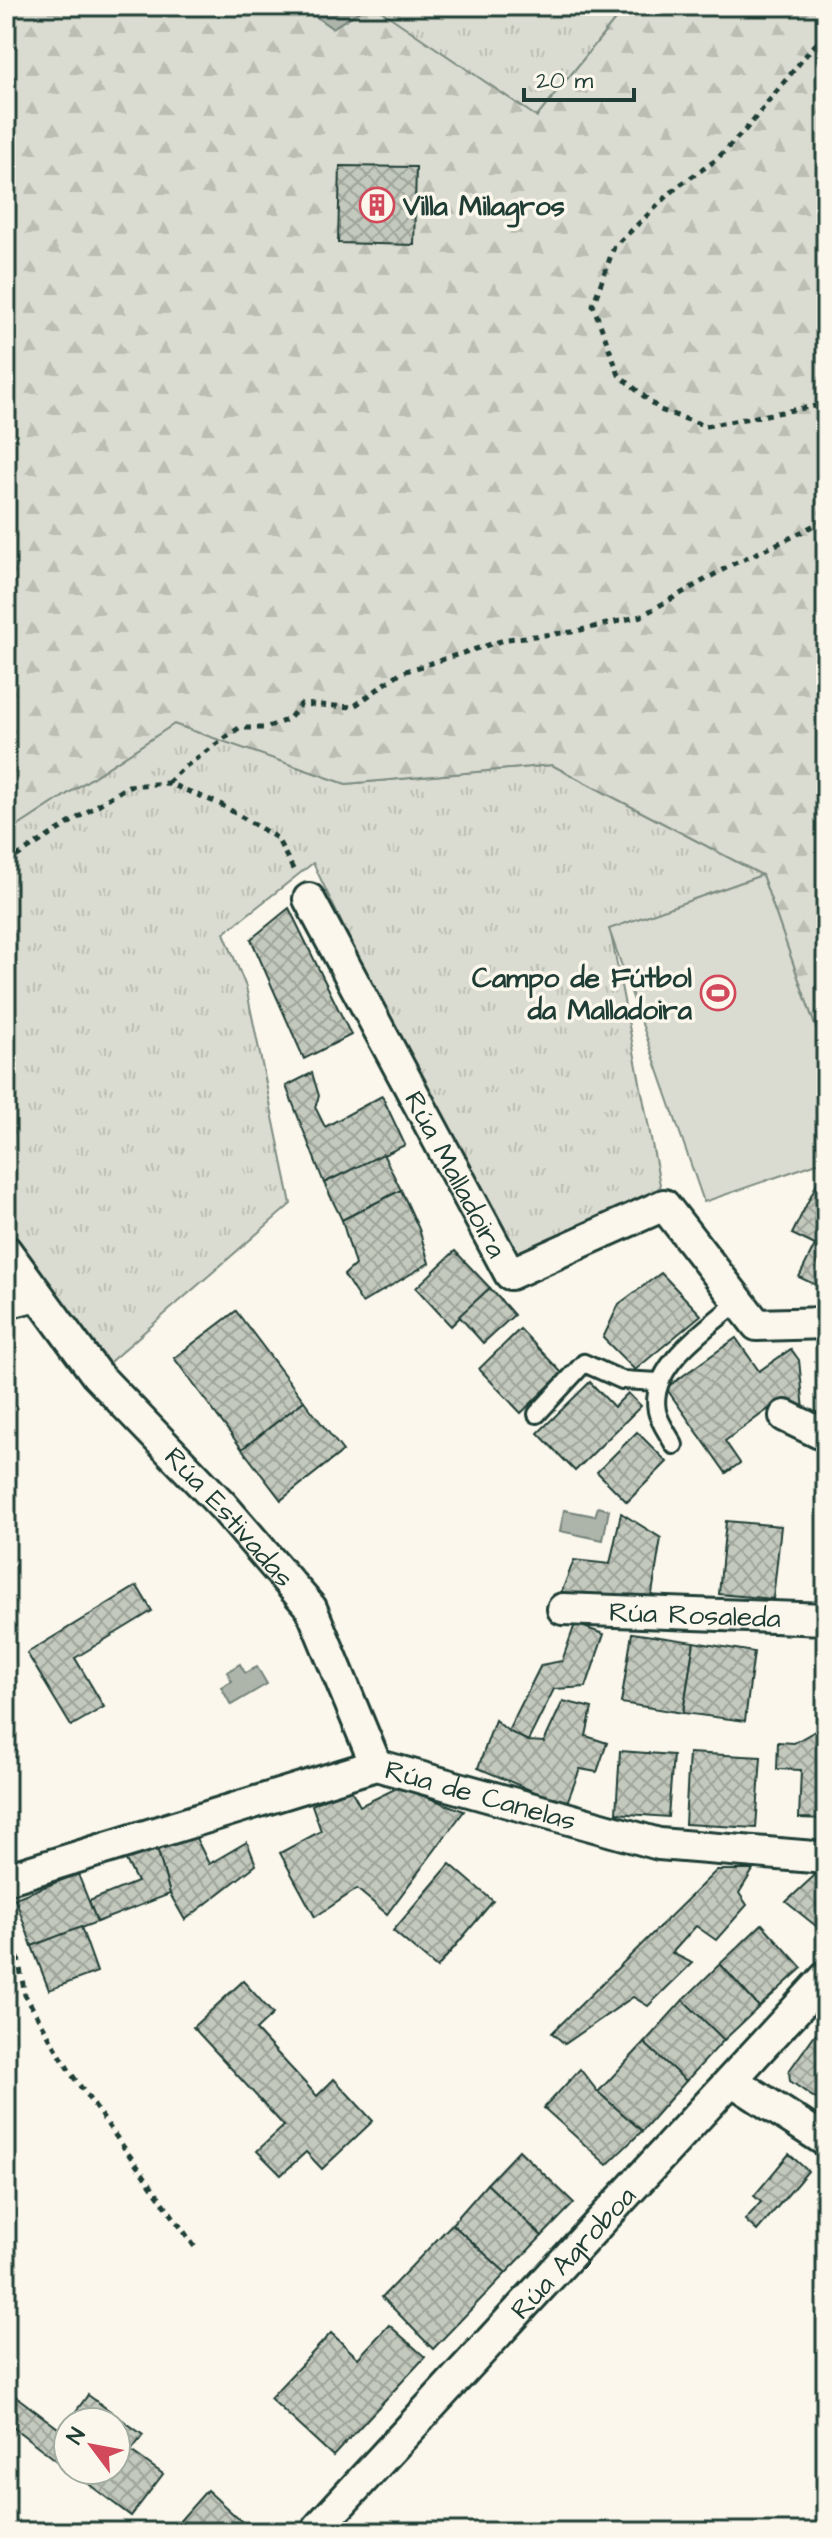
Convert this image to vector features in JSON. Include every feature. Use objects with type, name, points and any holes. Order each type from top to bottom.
[{"type":"street","name":"Rúa Malladoira","points":[[309,899],[510,1274],[664,1205],[757,1325],[826,1323]]},
{"type":"street","name":"Rúa Estivadas","points":[[6,1251],[96,1374],[223,1506],[311,1608],[376,1765]]},
{"type":"street","points":[[6,1303],[37,1295]]},
{"type":"street","points":[[785,1416],[826,1436]]},
{"type":"street","name":"Rúa Rosaleda","points":[[563,1609],[826,1619]]},
{"type":"street","name":"Rúa de Canelas","points":[[6,1879],[376,1765],[659,1844],[826,1858]]},
{"type":"street","name":"Rúa Agroboa","points":[[319,2527],[826,1977]]},
{"type":"street","points":[[733,2081],[826,2141]]},
{"type":"lane","points":[[674,1445],[657,1411],[659,1382],[671,1361],[739,1301]]},
{"type":"lane","points":[[537,1414],[584,1363],[622,1380],[659,1382]]},
{"type":"path","points":[[826,35],[716,160],[677,187],[614,247],[593,305],[619,375],[660,410],[706,426],[826,404]]},
{"type":"path","points":[[168,783],[183,768],[239,728],[265,728],[289,719],[301,704],[353,707],[400,673],[507,639],[572,632],[641,616],[733,564],[826,519]]},
{"type":"path","points":[[6,863],[128,786],[168,783],[220,804],[277,838],[309,899]]},
{"type":"path","points":[[6,1897],[25,1995],[70,2072],[197,2250]]},
{"type":"green space","points":[[6,6],[318,6],[332,28],[368,6],[374,6],[537,117],[626,6],[826,6],[826,1057],[762,875],[552,765],[346,784],[174,724],[6,834]]},
{"type":"green space","points":[[358,6],[626,6],[537,117],[353,15]]},
{"type":"green space","points":[[174,724],[346,784],[552,765],[762,875],[610,929],[664,1205],[510,1274],[313,863],[224,933],[246,987],[291,1204],[96,1374],[6,1251],[6,834]]},
{"type":"green space","name":"Campo de Fútbol da Malladoira","points":[[762,875],[826,1057],[826,1160],[704,1202],[609,929]]},
{"type":"shaded area","points":[[300,6],[368,6],[332,28]]},
{"type":"shaded area","points":[[598,1507],[609,1510],[603,1540],[560,1531],[564,1510],[595,1516]]},
{"type":"shaded area","points":[[240,1664],[245,1673],[257,1667],[267,1684],[231,1705],[221,1687],[232,1681],[227,1672]]},
{"type":"building","name":"Villa Milagros","points":[[340,166],[416,167],[414,245],[338,243]]},
{"type":"building","points":[[289,908],[351,1035],[304,1059],[251,939]]},
{"type":"building","points":[[312,1073],[319,1096],[315,1107],[325,1127],[382,1096],[405,1145],[324,1183],[286,1086]]},
{"type":"building","points":[[383,1154],[401,1190],[342,1220],[324,1183]]},
{"type":"building","points":[[818,1181],[826,1185],[826,1290],[799,1277],[815,1245],[792,1234]]},
{"type":"building","points":[[401,1190],[419,1229],[429,1263],[362,1303],[344,1275],[355,1265],[342,1220]]},
{"type":"building","points":[[455,1251],[490,1288],[451,1326],[416,1288]]},
{"type":"building","points":[[661,1273],[701,1315],[635,1370],[603,1338],[619,1304]]},
{"type":"building","points":[[490,1288],[514,1315],[483,1343],[459,1316]]},
{"type":"building","points":[[236,1311],[304,1401],[242,1449],[174,1358]]},
{"type":"building","points":[[520,1329],[562,1373],[521,1413],[479,1369]]},
{"type":"building","points":[[736,1338],[759,1371],[791,1349],[799,1360],[804,1410],[781,1400],[725,1441],[740,1463],[726,1473],[666,1388]]},
{"type":"building","points":[[590,1382],[614,1407],[628,1393],[641,1406],[575,1471],[538,1433]]},
{"type":"building","points":[[304,1401],[343,1451],[281,1500],[242,1449]]},
{"type":"building","points":[[637,1432],[667,1462],[627,1502],[597,1472]]},
{"type":"building","points":[[621,1513],[661,1538],[651,1600],[561,1593],[574,1560],[610,1564]]},
{"type":"building","points":[[726,1521],[781,1526],[773,1599],[719,1594]]},
{"type":"building","points":[[137,1586],[152,1611],[75,1658],[104,1707],[71,1726],[27,1653]]},
{"type":"building","points":[[575,1624],[604,1634],[586,1687],[554,1689],[528,1741],[508,1731],[541,1665],[562,1661]]},
{"type":"building","points":[[632,1633],[694,1642],[683,1713],[621,1703]]},
{"type":"building","points":[[694,1642],[754,1652],[745,1721],[683,1713]]},
{"type":"building","points":[[563,1701],[592,1708],[586,1736],[607,1743],[597,1772],[580,1769],[566,1805],[478,1768],[495,1720],[528,1741],[544,1742]]},
{"type":"building","points":[[817,1730],[826,1730],[826,1819],[799,1818],[801,1770],[777,1769],[778,1742],[794,1743]]},
{"type":"building","points":[[620,1751],[673,1755],[668,1817],[616,1813]]},
{"type":"building","points":[[689,1753],[761,1757],[756,1828],[685,1824]]},
{"type":"building","points":[[349,1786],[360,1806],[399,1787],[464,1811],[387,1914],[357,1889],[315,1917],[280,1853],[321,1831],[312,1805]]},
{"type":"building","points":[[195,1836],[209,1864],[247,1842],[256,1865],[185,1920],[170,1894],[157,1848]]},
{"type":"building","points":[[157,1848],[170,1894],[97,1922],[89,1901],[137,1882],[125,1858]]},
{"type":"building","points":[[450,1864],[493,1901],[437,1968],[393,1931]]},
{"type":"building","points":[[717,1870],[753,1870],[739,1893],[747,1905],[716,1940],[696,1926],[672,1953],[692,1963],[648,2006],[633,1997],[565,2044],[552,2033]]},
{"type":"building","points":[[78,1874],[97,1922],[32,1946],[15,1898]]},
{"type":"building","points":[[815,1875],[826,1876],[826,1934],[786,1902]]},
{"type":"building","points":[[762,1924],[802,1968],[759,2007],[720,1964]]},
{"type":"building","points":[[81,1927],[97,1972],[49,1990],[32,1946]]},
{"type":"building","points":[[720,1964],[759,2007],[724,2040],[683,2000]]},
{"type":"building","points":[[243,1981],[273,2014],[256,2030],[317,2096],[334,2079],[373,2121],[322,2169],[306,2152],[281,2175],[257,2151],[284,2126],[193,2027]]},
{"type":"building","points":[[683,2000],[724,2040],[686,2081],[644,2043]]},
{"type":"building","points":[[826,2019],[826,2106],[790,2081],[789,2071]]},
{"type":"building","points":[[644,2043],[686,2081],[642,2131],[598,2092]]},
{"type":"building","points":[[580,2069],[598,2092],[642,2131],[607,2165],[544,2108]]},
{"type":"building","points":[[519,2150],[574,2203],[542,2236],[487,2184]]},
{"type":"building","points":[[789,2154],[808,2171],[757,2231],[745,2220],[761,2202],[754,2196]]},
{"type":"building","points":[[487,2184],[542,2236],[506,2273],[452,2224]]},
{"type":"building","points":[[452,2224],[506,2273],[433,2349],[382,2297]]},
{"type":"building","points":[[389,2325],[425,2357],[333,2456],[270,2398],[331,2333],[358,2358]]},
{"type":"building","points":[[6,2389],[52,2424],[52,2457],[6,2422]]},
{"type":"building","points":[[88,2395],[103,2406],[80,2406]]},
{"type":"building","points":[[132,2427],[143,2435],[132,2450]]},
{"type":"building","points":[[132,2452],[163,2474],[131,2516],[91,2486],[132,2486]]},
{"type":"building","points":[[207,2490],[253,2532],[170,2532]]},
{"type":"place","name":"Villa Milagros","points":[[377,205]]},
{"type":"place","name":"Campo de Fútbol da Malladoira","points":[[718,993]]}]
